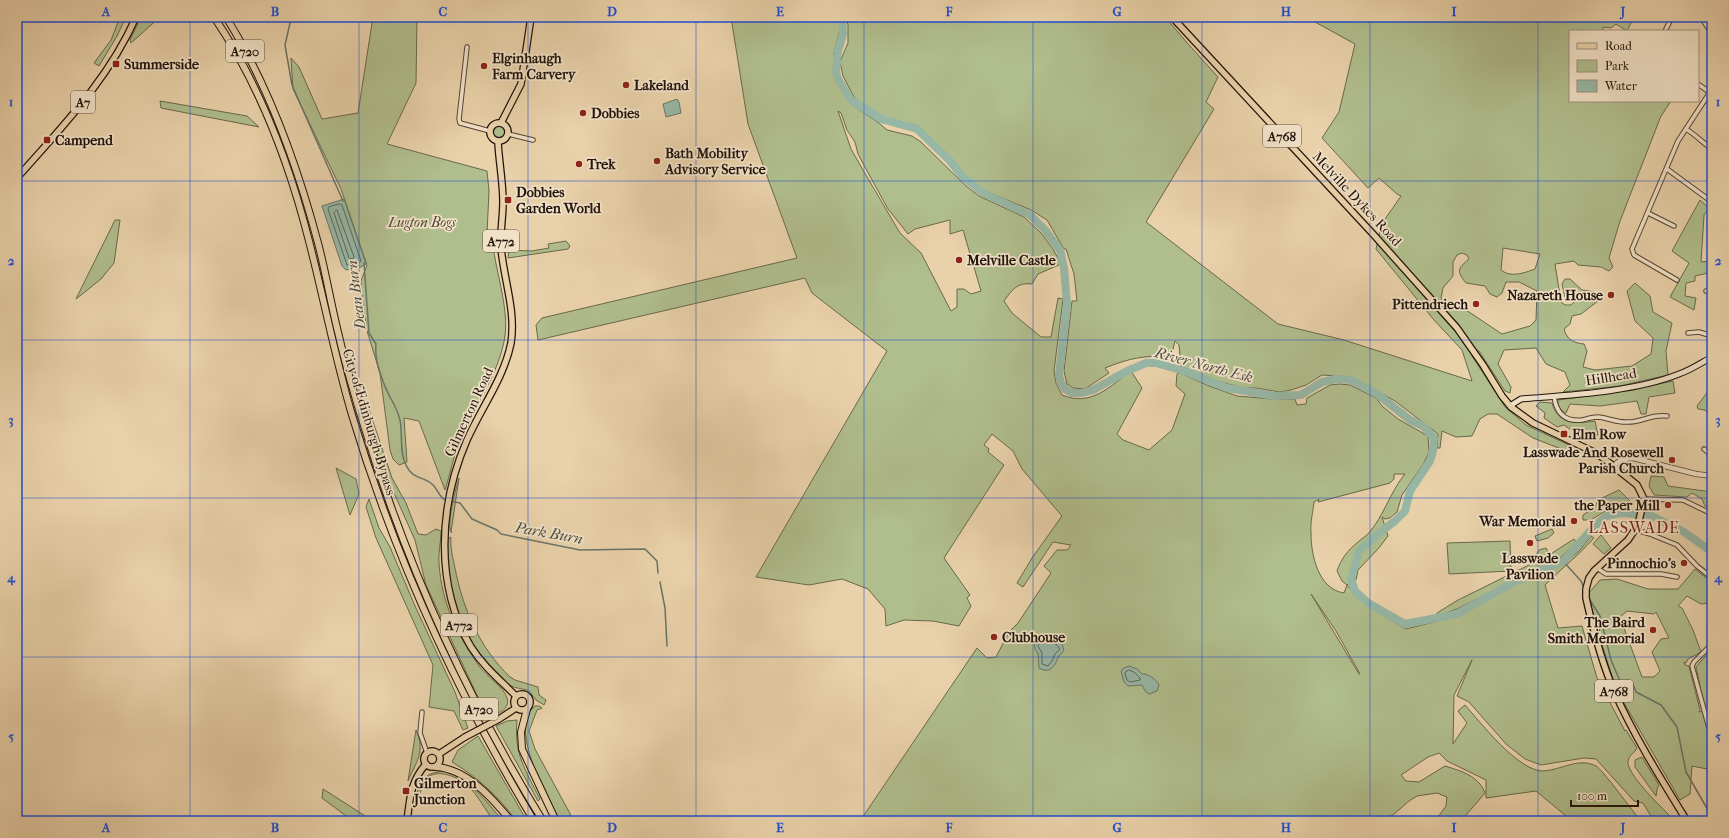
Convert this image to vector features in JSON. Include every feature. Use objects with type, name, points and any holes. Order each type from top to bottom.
[{"type":"highway","name":"City of Edinburgh Bypass","points":[[214,17],[231,42],[247,71],[286,163],[310,242],[332,340],[352,413],[376,489],[406,570],[464,697],[534,821]]},
{"type":"highway","name":"City of Edinburgh Bypass","points":[[226,17],[263,87],[294,161],[319,246],[339,336],[361,415],[381,480],[424,591],[454,658],[483,716],[506,759],[543,821]]},
{"type":"highway","points":[[527,709],[521,732],[522,749],[556,821]]},
{"type":"highway","points":[[436,767],[453,770],[465,777],[491,798],[510,821]]},
{"type":"main road","name":"A7","points":[[17,178],[96,85],[121,46],[136,17]]},
{"type":"main road","points":[[501,123],[521,84],[532,17]]},
{"type":"main road","name":"Melville Dykes Road","points":[[1172,17],[1378,239],[1457,328],[1484,365],[1502,396],[1511,408]]},
{"type":"main road","points":[[501,123],[506,126],[508,134],[506,139],[498,142],[490,137],[490,131],[495,124],[501,123]]},
{"type":"main road","name":"Gilmerton Road","points":[[498,142],[503,202],[501,248],[510,303],[512,333],[507,356],[500,377],[468,439],[460,459],[449,501],[445,535],[445,564],[452,608],[458,623],[472,648],[491,672],[516,696]]},
{"type":"main road","name":"Hillhead","points":[[1511,408],[1513,404],[1521,399],[1619,389],[1665,379],[1690,370],[1712,357]]},
{"type":"main road","name":"A768","points":[[1511,408],[1533,423],[1598,454],[1637,485],[1644,499],[1637,528],[1628,540],[1590,578],[1586,589],[1586,598],[1600,653],[1614,691],[1645,750],[1687,821]]},
{"type":"main road","name":"A772","points":[[516,696],[521,693],[527,695],[530,700],[527,709]]},
{"type":"main road","points":[[516,696],[513,703],[516,708],[523,710],[527,709]]},
{"type":"main road","points":[[439,754],[465,737],[516,708]]},
{"type":"main road","points":[[433,751],[439,754],[441,760],[436,767],[431,767],[426,764],[424,758],[427,752],[433,751]]},
{"type":"main road","points":[[406,821],[410,791],[415,778],[426,764]]},
{"type":"street","points":[[1666,30],[1672,17]]},
{"type":"street","points":[[1701,17],[1711,31]]},
{"type":"street","points":[[467,46],[459,119],[460,123],[490,131]]},
{"type":"street","points":[[1677,280],[1632,252],[1678,141],[1711,93],[1699,85]]},
{"type":"street","points":[[1686,129],[1712,149]]},
{"type":"street","points":[[508,134],[533,140]]},
{"type":"street","points":[[1667,169],[1712,202]]},
{"type":"street","points":[[1648,213],[1674,226]]},
{"type":"street","points":[[1706,291],[1712,292]]},
{"type":"street","points":[[1688,333],[1698,332],[1712,336]]},
{"type":"street","points":[[1554,396],[1556,407],[1560,415],[1574,421],[1597,417],[1628,422],[1638,421],[1652,416],[1661,418],[1667,416]]},
{"type":"street","points":[[1704,449],[1712,456]]},
{"type":"street","points":[[1614,466],[1617,462],[1623,459],[1633,458],[1696,474],[1712,476]]},
{"type":"street","points":[[1644,499],[1683,500],[1712,514]]},
{"type":"street","points":[[1637,528],[1677,545],[1697,566],[1712,578]]},
{"type":"street","points":[[1599,569],[1606,574],[1661,574],[1677,577]]},
{"type":"street","points":[[1712,644],[1694,662],[1692,666],[1712,739]]},
{"type":"street","points":[[422,712],[420,733],[427,752]]},
{"type":"green space","points":[[120,17],[126,17],[117,36],[99,66],[94,63],[111,40]]},
{"type":"green space","points":[[141,17],[160,17],[131,43],[130,40]]},
{"type":"green space","name":"Lugton Bogs","points":[[373,17],[417,17],[416,83],[387,144],[487,171],[489,191],[487,234],[492,236],[495,261],[505,312],[505,336],[502,350],[492,378],[459,443],[445,490],[419,421],[404,418],[407,462],[399,465],[393,459],[390,450],[380,373],[367,331],[361,289],[361,281],[367,265],[341,189],[293,89],[291,58],[299,67],[322,119],[358,113]]},
{"type":"green space","points":[[731,17],[837,17],[841,26],[834,53],[836,80],[851,104],[887,130],[912,136],[921,142],[966,186],[979,196],[1024,217],[1041,233],[1053,249],[1061,264],[1038,274],[1032,284],[1022,284],[1015,288],[1004,301],[1012,313],[1041,337],[1051,337],[1058,298],[1063,299],[1054,371],[1056,383],[1062,395],[1082,399],[1091,397],[1107,389],[1131,371],[1142,388],[1117,434],[1123,440],[1149,450],[1172,430],[1185,394],[1176,386],[1177,374],[1180,373],[1209,386],[1237,396],[1295,399],[1297,405],[1306,404],[1307,398],[1330,385],[1350,385],[1376,398],[1382,406],[1398,419],[1428,436],[1429,452],[1424,463],[1402,495],[1397,512],[1390,518],[1385,519],[1382,517],[1388,536],[1358,570],[1356,580],[1347,585],[1367,604],[1406,629],[1458,616],[1515,585],[1559,566],[1579,551],[1591,536],[1594,538],[1545,585],[1558,628],[1582,626],[1597,678],[1625,731],[1626,730],[1637,748],[1628,761],[1632,773],[1644,789],[1668,814],[1670,821],[1654,821],[1643,803],[1634,801],[1596,759],[1584,758],[1541,765],[1525,759],[1506,744],[1469,702],[1457,696],[1472,660],[1454,695],[1453,744],[1467,723],[1458,711],[1465,705],[1501,745],[1512,755],[1533,769],[1543,771],[1577,763],[1596,766],[1605,775],[1641,821],[1572,821],[1536,791],[1486,798],[1486,780],[1447,761],[1439,753],[1428,757],[1401,775],[1406,781],[1419,782],[1445,766],[1463,772],[1474,778],[1485,793],[1461,821],[1439,821],[1438,817],[1446,806],[1447,797],[1437,793],[1417,796],[1393,815],[1372,821],[860,821],[977,648],[987,658],[996,657],[1009,632],[1018,623],[1051,573],[1044,566],[1057,550],[1067,550],[1071,545],[1053,542],[1023,587],[1017,583],[1032,558],[1062,516],[1022,469],[1013,451],[992,434],[984,445],[989,449],[988,452],[1004,465],[944,558],[970,595],[967,598],[971,606],[959,626],[933,621],[904,620],[886,626],[885,609],[868,589],[842,579],[809,585],[756,577],[887,351],[812,293],[805,278],[538,340],[536,325],[542,318],[797,258],[748,124]],"holes":[[[838,111],[841,113],[847,130],[855,142],[858,154],[888,209],[908,234],[915,229],[950,220],[950,234],[963,230],[981,291],[971,294],[964,289],[957,289],[957,307],[951,311],[921,253],[900,233],[851,149]],[[1394,474],[1405,474],[1395,488],[1374,527],[1345,555],[1337,571],[1342,581],[1347,585],[1344,593],[1335,590],[1328,585],[1322,578],[1315,561],[1311,542],[1311,521],[1314,502],[1319,499],[1318,502],[1390,483],[1394,479]],[[1311,594],[1336,631],[1359,674]]]},
{"type":"green space","points":[[846,17],[1165,17],[1218,77],[1206,102],[1214,109],[1146,222],[1278,324],[1344,340],[1472,381],[1462,350],[1434,320],[1376,249],[1381,225],[1401,196],[1379,178],[1368,188],[1322,138],[1339,112],[1355,44],[1306,17],[1599,17],[1601,19],[1610,17],[1634,17],[1628,30],[1616,24],[1611,28],[1603,27],[1603,30],[1569,30],[1569,102],[1670,102],[1661,116],[1620,221],[1609,258],[1613,267],[1609,271],[1601,267],[1578,265],[1574,261],[1555,264],[1561,302],[1565,305],[1571,305],[1576,300],[1575,297],[1568,299],[1565,297],[1562,284],[1565,279],[1570,279],[1582,290],[1595,292],[1598,301],[1581,314],[1572,316],[1570,324],[1564,329],[1565,333],[1571,340],[1584,344],[1587,351],[1583,367],[1595,370],[1632,366],[1651,354],[1653,338],[1635,321],[1627,291],[1635,283],[1650,296],[1653,312],[1672,323],[1666,351],[1668,375],[1620,386],[1563,392],[1570,385],[1565,372],[1546,364],[1536,348],[1504,350],[1498,364],[1511,387],[1510,393],[1505,391],[1479,351],[1472,349],[1472,356],[1505,407],[1526,425],[1571,446],[1569,452],[1533,438],[1497,414],[1488,414],[1480,419],[1472,436],[1456,437],[1442,431],[1440,448],[1437,448],[1438,434],[1395,401],[1351,377],[1322,375],[1306,385],[1280,392],[1256,388],[1245,388],[1202,376],[1181,366],[1179,345],[1175,341],[1171,357],[1153,356],[1122,362],[1105,368],[1109,373],[1085,389],[1073,388],[1067,384],[1064,371],[1072,301],[1077,301],[1074,274],[1066,249],[1064,249],[1047,220],[1031,210],[983,190],[966,176],[938,145],[918,126],[882,117],[865,107],[854,97],[843,76],[840,62],[848,43],[848,25]],"holes":[[[1503,248],[1540,254],[1535,269],[1513,274],[1509,274],[1501,270]],[[1462,253],[1467,255],[1469,259],[1462,265],[1460,270],[1460,273],[1466,283],[1485,286],[1490,294],[1497,297],[1502,293],[1506,282],[1519,282],[1537,291],[1536,320],[1530,326],[1502,334],[1466,310],[1457,310],[1448,307],[1441,298],[1443,288],[1453,276],[1453,262],[1457,255]]]},
{"type":"green space","points":[[160,101],[247,116],[259,127],[161,108]]},
{"type":"green space","points":[[499,125],[504,127],[506,132],[504,137],[499,139],[494,137],[492,132],[494,127]]},
{"type":"green space","points":[[1700,200],[1709,208],[1704,215],[1701,262],[1710,261],[1708,273],[1695,276],[1695,281],[1686,283],[1685,296],[1696,298],[1694,310],[1670,297],[1689,263],[1672,251]]},
{"type":"green space","points":[[115,220],[120,220],[114,263],[101,279],[76,299]]},
{"type":"green space","points":[[566,241],[570,246],[568,249],[508,258],[509,250],[532,251],[549,248],[548,244]]},
{"type":"green space","points":[[1673,381],[1675,393],[1649,397],[1646,414],[1641,414],[1637,401],[1600,406],[1570,404],[1566,413],[1558,404],[1558,400],[1624,391]]},
{"type":"green space","points":[[1712,386],[1712,418],[1705,410],[1698,409],[1697,406]]},
{"type":"green space","points":[[361,399],[366,401],[392,478],[406,503],[418,534],[426,535],[436,529],[441,531],[439,564],[443,592],[447,605],[457,630],[471,654],[482,670],[499,686],[507,698],[507,705],[499,713],[488,715],[481,704],[426,585],[415,540],[378,457]]},
{"type":"green space","points":[[1540,402],[1552,403],[1559,416],[1563,419],[1582,423],[1595,421],[1598,435],[1584,436],[1564,425],[1557,427],[1544,418],[1545,413],[1536,406]]},
{"type":"green space","points":[[336,468],[356,479],[359,494],[350,515]]},
{"type":"green space","points":[[1651,476],[1664,477],[1668,486],[1712,492],[1712,509],[1705,506],[1702,499],[1692,493],[1687,497],[1654,495],[1649,486]]},
{"type":"green space","points":[[459,478],[451,531],[450,516]]},
{"type":"green space","points":[[1619,490],[1632,503],[1629,507],[1610,508],[1591,520],[1583,520],[1583,515],[1595,507],[1598,500]]},
{"type":"green space","points":[[369,499],[379,528],[390,547],[415,606],[455,692],[468,728],[463,730],[454,711],[429,707],[433,665],[376,538],[366,507]]},
{"type":"green space","points":[[1552,529],[1554,533],[1548,538],[1537,541],[1535,536]]},
{"type":"green space","points":[[1601,535],[1611,548],[1604,554],[1593,544]]},
{"type":"green space","points":[[451,537],[451,545],[458,583],[468,613],[481,640],[489,653],[510,677],[538,687],[539,695],[546,700],[544,705],[536,700],[529,691],[513,687],[503,680],[479,654],[470,639],[456,608],[452,591],[448,556],[448,539]]},
{"type":"green space","points":[[1574,539],[1576,542],[1561,557],[1457,609],[1437,616],[1437,613],[1458,600],[1531,564],[1539,550],[1546,548],[1549,555]]},
{"type":"green space","points":[[1510,541],[1511,571],[1449,574],[1447,543]]},
{"type":"green space","points":[[1695,569],[1710,581],[1709,603],[1701,604],[1687,596],[1678,606],[1682,608],[1693,630],[1701,652],[1688,659],[1686,663],[1684,662],[1685,665],[1689,666],[1700,710],[1699,712],[1712,710],[1712,770],[1692,766],[1690,794],[1680,800],[1616,689],[1599,635],[1600,623],[1594,617],[1588,594],[1600,580],[1617,579],[1648,589],[1678,589]],"holes":[[[1627,611],[1654,614],[1656,612],[1669,638],[1661,639],[1652,652],[1660,671],[1654,677],[1642,677],[1620,617]]]},
{"type":"green space","points":[[1712,648],[1712,709],[1705,710],[1696,667]]},
{"type":"green space","points":[[535,706],[542,708],[537,710],[529,731],[535,749],[574,821],[560,821],[532,763],[527,746],[525,730],[528,716]]},
{"type":"green space","points":[[517,720],[517,743],[519,752],[525,770],[540,799],[538,801],[496,726],[507,721]]},
{"type":"green space","points":[[416,730],[419,738],[420,751],[417,762],[408,781]]},
{"type":"green space","points":[[478,736],[527,821],[517,821],[487,788],[452,762],[458,750]]},
{"type":"green space","points":[[1642,757],[1659,785],[1656,796],[1635,767],[1635,760]]},
{"type":"green space","points":[[444,771],[462,779],[470,785],[484,798],[503,821],[494,821],[472,790],[463,782],[452,776],[445,774],[433,774],[424,782],[420,794],[416,795],[426,777],[433,773]]},
{"type":"green space","points":[[323,789],[373,821],[353,821],[322,798]]},
{"type":"water","points":[[677,99],[681,113],[666,117],[663,104]]},
{"type":"water","points":[[344,199],[366,264],[361,267],[346,270],[342,266],[322,206]]},
{"type":"water","points":[[1039,637],[1058,640],[1062,644],[1064,650],[1053,667],[1049,670],[1039,668],[1038,654],[1035,649],[1034,641]]},
{"type":"water","points":[[1129,666],[1154,679],[1159,685],[1157,691],[1149,694],[1145,691],[1142,685],[1128,686],[1124,682],[1121,671]]},
{"type":"waterway","name":"Dean Burn","points":[[289,17],[290,23],[285,45],[292,85],[343,201]]},
{"type":"waterway","name":"River North Esk","points":[[842,17],[843,34],[838,51],[836,72],[838,79],[851,100],[881,119],[917,129],[949,160],[963,177],[983,193],[1030,215],[1045,230],[1060,250],[1064,268],[1067,304],[1059,375],[1061,383],[1065,389],[1072,393],[1082,393],[1093,390],[1127,371],[1146,363],[1156,363],[1184,371],[1227,388],[1274,396],[1301,395],[1322,382],[1336,379],[1351,380],[1377,394],[1410,420],[1423,426],[1434,438],[1433,451],[1430,461],[1410,491],[1405,511],[1359,551],[1351,579],[1355,591],[1368,603],[1405,624],[1457,614],[1516,581],[1563,561],[1606,516],[1621,513],[1650,515],[1684,532],[1712,552]]},
{"type":"waterway","name":"Dean Burn","points":[[364,263],[369,333],[376,344],[377,364],[400,420],[404,460],[412,473],[432,484],[446,500]]},
{"type":"waterway","name":"Park Burn","points":[[450,501],[460,503],[472,519],[497,530],[501,534],[580,550],[645,549],[657,561],[658,573]]},
{"type":"waterway","points":[[1563,561],[1581,581],[1584,588]]},
{"type":"waterway","name":"Park Burn","points":[[660,582],[665,608],[667,646]]},
{"type":"waterway","points":[[1588,597],[1600,616],[1611,660],[1620,681],[1632,682],[1636,692],[1661,705],[1677,727],[1686,772],[1712,817]]},
{"type":"place","name":"Summerside","points":[[116,64]]},
{"type":"place","name":"Elginhaugh Farm Carvery","points":[[484,66]]},
{"type":"place","name":"Lakeland","points":[[626,85]]},
{"type":"place","name":"Dobbies","points":[[583,113]]},
{"type":"place","name":"Campend","points":[[47,140]]},
{"type":"place","name":"Bath Mobility Advisory Service","points":[[657,161]]},
{"type":"place","name":"Trek","points":[[579,164]]},
{"type":"place","name":"Dobbies Garden World","points":[[508,200]]},
{"type":"place","name":"Melville Castle","points":[[959,260]]},
{"type":"place","name":"Nazareth House","points":[[1611,295]]},
{"type":"place","name":"Pittendriech","points":[[1476,304]]},
{"type":"place","name":"Elm Row","points":[[1564,434]]},
{"type":"place","name":"Lasswade And Rosewell Parish Church","points":[[1672,460]]},
{"type":"place","name":"the Paper Mill","points":[[1668,505]]},
{"type":"place","name":"War Memorial","points":[[1574,521]]},
{"type":"place","name":"Lasswade Pavilion","points":[[1530,543]]},
{"type":"place","name":"Pinnochio's","points":[[1684,563]]},
{"type":"place","name":"The Baird Smith Memorial","points":[[1653,630]]},
{"type":"place","name":"Clubhouse","points":[[994,637]]},
{"type":"place","name":"Gilmerton Junction","points":[[406,791]]},
{"type":"district","name":"LASSWADE","points":[[1634,527]]}]
